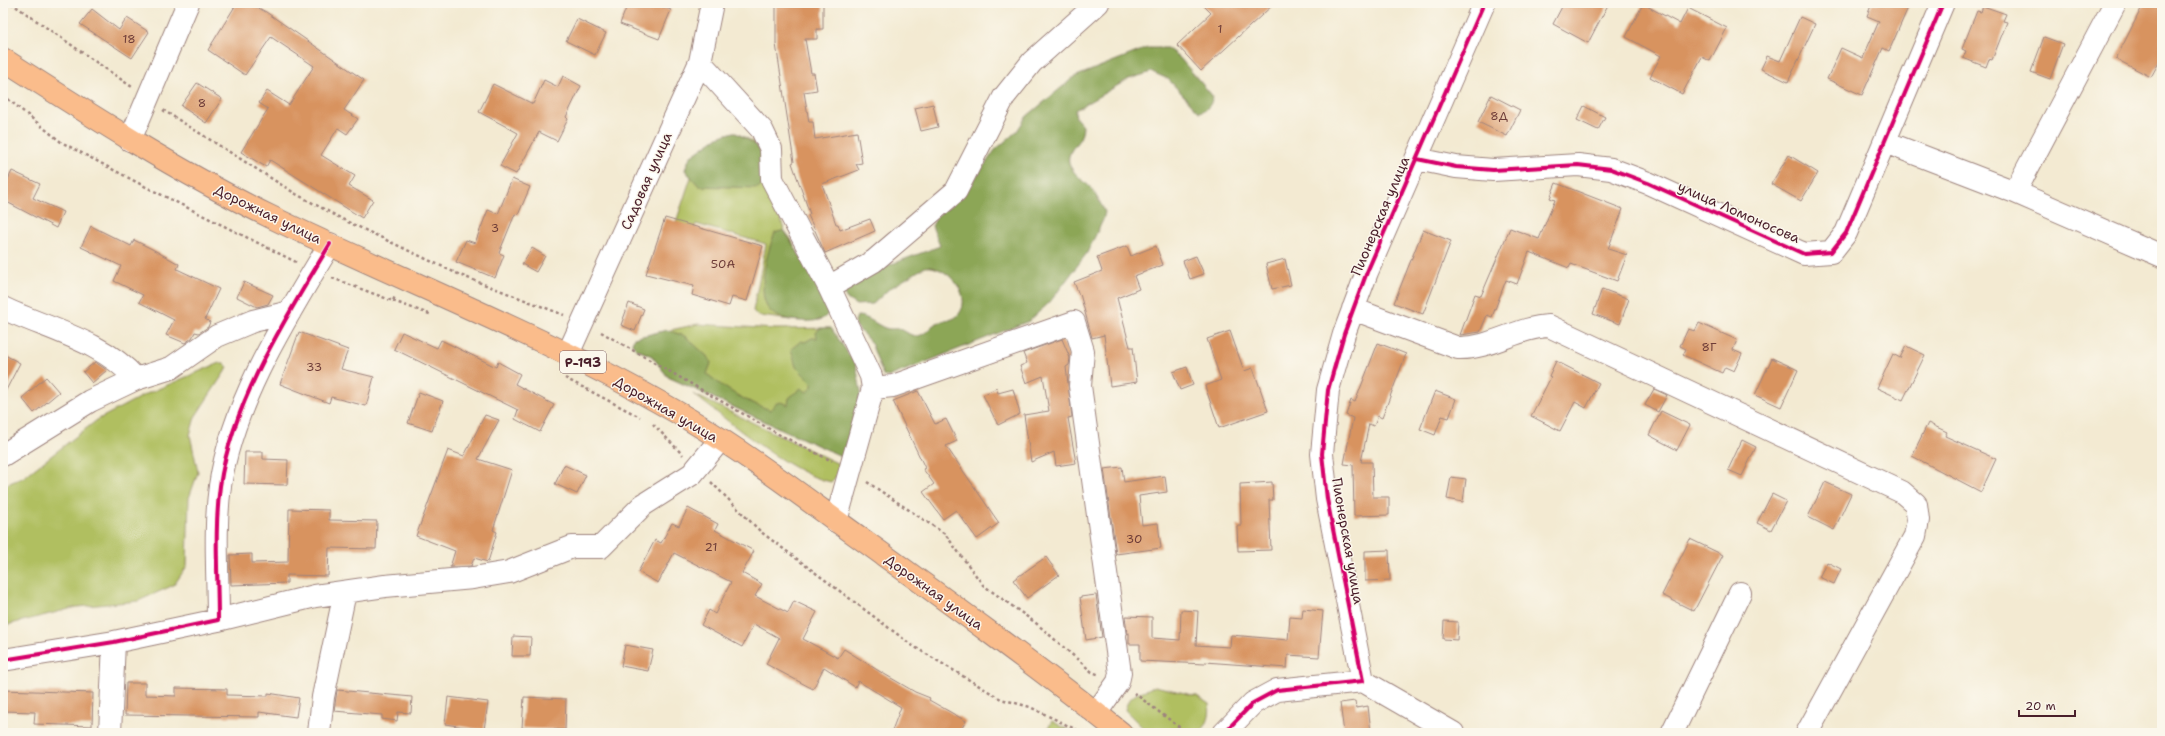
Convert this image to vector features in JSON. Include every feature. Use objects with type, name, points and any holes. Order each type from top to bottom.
[{"type":"main road","name":"Дорожная улица","points":[[3,59],[130,140],[215,188],[330,244],[568,354],[690,421],[720,440],[836,521],[1096,712],[1121,733]]},
{"type":"street","points":[[130,140],[188,3]]},
{"type":"street","name":"Садовая улица","points":[[568,354],[700,62],[712,3]]},
{"type":"street","points":[[828,287],[874,261],[956,191],[1004,97],[1032,62],[1098,3]]},
{"type":"street","name":"Пионерская улица","points":[[1363,682],[1327,499],[1322,454],[1328,390],[1353,309],[1484,3]]},
{"type":"street","name":"улица Ломоносова","points":[[1416,159],[1456,167],[1493,170],[1578,165],[1611,169],[1648,183],[1804,254],[1831,252],[1846,233],[1943,3]]},
{"type":"street","points":[[2015,192],[2115,3]]},
{"type":"street","points":[[700,62],[762,130],[771,149],[772,179],[828,287],[871,376],[873,388],[836,521]]},
{"type":"street","points":[[1885,142],[2015,192],[2162,256]]},
{"type":"street","points":[[218,620],[217,515],[225,458],[245,399],[290,312],[330,244]]},
{"type":"street","points":[[3,308],[84,342],[123,364],[136,379]]},
{"type":"street","points":[[1353,309],[1458,348],[1472,348],[1538,326],[1549,326],[1902,492],[1916,504],[1918,520],[1914,536],[1807,733]]},
{"type":"street","points":[[3,455],[90,401],[136,379],[172,368],[217,336],[253,321],[290,312]]},
{"type":"street","points":[[873,388],[893,386],[1074,322],[1083,351],[1080,386],[1120,673],[1118,682],[1096,712]]},
{"type":"street","points":[[3,660],[114,642],[218,620],[315,596],[385,586],[473,578],[509,572],[572,547],[601,547],[643,505],[692,474],[720,440]]},
{"type":"street","points":[[319,733],[323,697],[345,592]]},
{"type":"street","points":[[1672,733],[1740,592]]},
{"type":"street","points":[[110,733],[114,642]]},
{"type":"street","points":[[1224,733],[1253,703],[1277,690],[1363,682],[1453,733]]},
{"type":"path","points":[[3,95],[61,142],[142,185],[314,271],[438,317]]},
{"type":"path","points":[[393,301],[414,253]]},
{"type":"path","points":[[558,374],[654,424],[761,532],[913,646],[1001,699],[1030,707],[1083,733]]},
{"type":"green space","points":[[1147,48],[1167,48],[1179,57],[1213,97],[1208,107],[1199,112],[1168,79],[1152,72],[1129,79],[1075,110],[1076,118],[1083,126],[1083,131],[1070,152],[1070,166],[1091,188],[1105,212],[1103,220],[1087,253],[1050,302],[1029,321],[888,377],[883,375],[871,343],[856,326],[855,321],[857,316],[868,319],[887,329],[900,329],[917,336],[926,332],[934,324],[957,316],[963,306],[963,298],[960,290],[949,275],[933,267],[925,267],[889,289],[873,304],[856,305],[847,299],[842,291],[851,279],[940,246],[932,226],[937,216],[962,197],[995,150],[1017,131],[1026,117],[1074,77]]},
{"type":"green space","points":[[734,132],[754,142],[769,178],[784,230],[791,239],[828,314],[820,318],[803,321],[758,316],[753,311],[766,244],[696,224],[690,239],[672,234],[691,177],[685,170],[690,157],[718,137]]},
{"type":"green space","points":[[734,132],[750,141],[759,149],[765,161],[769,178],[758,188],[699,186],[685,170],[690,157],[718,137]]},
{"type":"green space","points":[[784,230],[832,307],[824,318],[814,321],[786,319],[773,314],[765,303],[763,283],[766,261],[775,233]]},
{"type":"green space","points":[[698,324],[775,329],[831,328],[856,365],[779,428],[668,377],[652,356],[636,349],[632,343],[634,338]]},
{"type":"green space","points":[[820,328],[831,328],[856,365],[861,392],[843,457],[668,377],[652,356],[636,349],[632,343],[634,338],[667,330],[685,336],[709,358],[711,363],[707,374],[722,386],[738,395],[771,410],[774,405],[780,402],[788,405],[789,398],[801,388],[807,392],[812,387],[812,383],[796,367],[791,349],[801,341],[805,342],[812,338],[817,338],[816,333]]},
{"type":"green space","points":[[219,363],[224,363],[228,367],[195,417],[190,435],[198,472],[189,498],[187,566],[174,585],[138,601],[77,607],[3,626],[3,486],[24,477],[97,420],[144,395]]},
{"type":"green space","points":[[693,394],[841,465],[835,478],[831,482],[814,477],[797,469],[759,445]]},
{"type":"green space","points":[[1155,686],[1197,696],[1209,704],[1210,712],[1205,727],[1199,733],[1148,733],[1125,710],[1129,700],[1132,697]]},
{"type":"green space","points":[[1052,721],[1073,733],[1045,733]]},
{"type":"building","points":[[237,3],[249,3],[266,12],[364,80],[344,110],[358,119],[347,134],[338,128],[321,155],[355,176],[349,186],[373,200],[362,218],[270,160],[266,167],[241,152],[268,109],[259,103],[267,91],[289,105],[314,66],[271,37],[245,75],[208,50]]},
{"type":"building","points":[[628,3],[653,3],[671,10],[659,39],[620,24]]},
{"type":"building","points":[[776,3],[823,3],[823,29],[817,29],[817,39],[805,39],[811,73],[814,73],[817,90],[804,92],[809,122],[813,122],[815,139],[857,132],[862,163],[856,164],[859,170],[822,184],[836,224],[838,224],[840,230],[870,219],[875,231],[825,253],[808,215],[810,214],[792,163],[794,162],[776,44]]},
{"type":"building","points":[[1201,3],[1275,3],[1201,71],[1177,45],[1211,13]]},
{"type":"building","points":[[1564,3],[1609,3],[1588,43],[1553,24]]},
{"type":"building","points":[[1872,3],[1910,3],[1889,51],[1883,48],[1862,95],[1827,79],[1841,48],[1863,58],[1879,21],[1867,16]]},
{"type":"building","points":[[2144,3],[2155,3],[2162,6],[2162,57],[2151,77],[2116,59]]},
{"type":"building","points":[[1643,4],[1680,24],[1688,8],[1727,28],[1710,61],[1702,57],[1682,94],[1650,77],[1661,56],[1626,37]]},
{"type":"building","points":[[1983,6],[2006,14],[2003,21],[2007,22],[1992,60],[1989,59],[1986,67],[1963,58],[1966,51],[1962,49],[1977,11],[1981,12]]},
{"type":"building","points":[[92,9],[119,30],[127,18],[149,32],[132,58],[80,24]]},
{"type":"building","points":[[1800,17],[1815,24],[1788,82],[1761,69],[1767,56],[1780,61]]},
{"type":"building","points":[[577,19],[606,33],[595,55],[566,41]]},
{"type":"building","points":[[2044,37],[2063,44],[2050,79],[2031,72]]},
{"type":"building","points":[[563,76],[581,86],[566,117],[568,119],[557,141],[539,132],[516,174],[500,166],[518,133],[479,112],[493,84],[533,104],[544,80],[558,87]]},
{"type":"building","points":[[197,83],[222,99],[206,123],[181,106]]},
{"type":"building","points":[[1491,95],[1520,110],[1507,136],[1478,122]]},
{"type":"building","points":[[933,104],[938,127],[921,131],[915,108]]},
{"type":"building","points":[[1584,106],[1605,117],[1598,130],[1577,120]]},
{"type":"building","points":[[1789,155],[1818,173],[1801,201],[1771,184]]},
{"type":"building","points":[[12,171],[40,184],[33,198],[63,212],[56,228],[3,200],[3,190]]},
{"type":"building","points":[[512,179],[530,187],[518,215],[515,214],[499,253],[504,255],[495,278],[456,262],[466,240],[475,243],[488,210],[498,214]]},
{"type":"building","points":[[1556,183],[1623,209],[1608,249],[1627,255],[1617,281],[1571,264],[1569,268],[1529,252],[1517,284],[1506,280],[1492,317],[1487,315],[1480,332],[1460,335],[1475,294],[1481,296],[1510,228],[1539,239],[1555,200],[1550,198]]},
{"type":"building","points":[[665,218],[763,246],[747,301],[732,297],[729,306],[692,295],[694,286],[646,274]]},
{"type":"building","points":[[91,226],[131,246],[134,240],[179,264],[177,269],[219,289],[205,319],[210,322],[208,327],[199,333],[195,332],[192,338],[185,343],[166,335],[174,320],[139,302],[143,295],[114,281],[121,266],[81,247]]},
{"type":"building","points":[[1423,230],[1451,241],[1423,314],[1394,303]]},
{"type":"building","points":[[1127,246],[1131,256],[1156,246],[1163,265],[1134,276],[1139,289],[1117,298],[1130,347],[1133,347],[1137,382],[1110,386],[1104,335],[1092,338],[1080,294],[1079,295],[1074,282],[1102,271],[1097,257]]},
{"type":"building","points":[[532,248],[545,256],[536,272],[522,264]]},
{"type":"building","points":[[1196,256],[1204,274],[1190,279],[1183,261]]},
{"type":"building","points":[[1285,259],[1291,285],[1272,289],[1266,264]]},
{"type":"building","points":[[244,282],[273,295],[268,304],[257,307],[237,297]]},
{"type":"building","points":[[1602,289],[1629,299],[1620,324],[1593,314]]},
{"type":"building","points":[[629,303],[644,309],[635,331],[621,325]]},
{"type":"building","points":[[1699,323],[1737,340],[1733,350],[1742,354],[1734,371],[1725,367],[1722,373],[1683,355],[1686,349],[1680,346],[1688,329],[1695,331]]},
{"type":"building","points":[[1230,331],[1244,371],[1253,368],[1268,411],[1219,428],[1205,386],[1221,380],[1207,339]]},
{"type":"building","points":[[299,332],[348,350],[341,369],[374,377],[366,406],[331,397],[329,403],[280,384]]},
{"type":"building","points":[[402,332],[437,348],[441,340],[496,367],[498,362],[520,374],[515,384],[554,405],[540,432],[515,419],[518,410],[394,349]]},
{"type":"building","points":[[1062,339],[1070,358],[1069,365],[1066,367],[1072,417],[1068,418],[1076,463],[1056,466],[1054,452],[1031,462],[1024,415],[1049,411],[1043,376],[1026,383],[1020,366],[1027,363],[1023,353]]},
{"type":"building","points":[[1378,343],[1406,354],[1382,418],[1378,416],[1374,426],[1369,424],[1361,462],[1372,462],[1373,497],[1389,497],[1389,515],[1354,516],[1353,465],[1344,464],[1353,418],[1346,415],[1351,400],[1355,402]]},
{"type":"building","points":[[1906,346],[1925,355],[1903,400],[1877,388],[1893,354],[1900,358]]},
{"type":"building","points":[[3,354],[20,363],[3,396]]},
{"type":"building","points":[[1772,358],[1798,370],[1781,407],[1755,395]]},
{"type":"building","points":[[1556,361],[1599,383],[1586,408],[1575,402],[1560,431],[1531,416],[1551,377],[1549,376]]},
{"type":"building","points":[[95,362],[107,370],[92,383],[83,372]]},
{"type":"building","points":[[1187,367],[1193,385],[1180,390],[1173,372]]},
{"type":"building","points":[[46,377],[59,392],[34,413],[22,398]]},
{"type":"building","points":[[996,388],[998,393],[1013,389],[1020,414],[998,425],[983,395]]},
{"type":"building","points":[[1654,389],[1667,395],[1658,412],[1645,405]]},
{"type":"building","points":[[918,391],[935,424],[946,419],[957,441],[946,446],[999,523],[977,539],[956,510],[943,519],[923,492],[934,484],[923,469],[925,468],[893,401]]},
{"type":"building","points":[[1435,391],[1456,399],[1449,418],[1442,416],[1435,435],[1420,429]]},
{"type":"building","points":[[419,392],[443,401],[432,431],[408,423]]},
{"type":"building","points":[[1661,411],[1690,425],[1677,450],[1649,435]]},
{"type":"building","points":[[485,415],[499,420],[478,459],[512,470],[493,530],[497,532],[488,562],[474,558],[471,566],[450,567],[455,551],[416,536],[448,450],[464,456]]},
{"type":"building","points":[[1928,423],[1947,432],[1945,436],[1996,459],[1981,492],[1912,456]]},
{"type":"building","points":[[1742,440],[1756,447],[1742,476],[1728,470]]},
{"type":"building","points":[[245,452],[263,452],[263,459],[288,460],[287,485],[244,484]]},
{"type":"building","points":[[564,465],[586,475],[577,494],[555,484]]},
{"type":"building","points":[[1122,467],[1124,482],[1165,476],[1167,492],[1139,496],[1142,525],[1158,523],[1161,548],[1116,554],[1104,469]]},
{"type":"building","points":[[1451,477],[1466,479],[1463,502],[1447,499]]},
{"type":"building","points":[[1272,482],[1273,500],[1269,500],[1271,550],[1238,551],[1237,526],[1241,526],[1240,484]]},
{"type":"building","points":[[1825,482],[1851,494],[1834,530],[1808,517]]},
{"type":"building","points":[[1772,494],[1786,501],[1771,530],[1757,523]]},
{"type":"building","points":[[688,508],[718,524],[715,530],[754,551],[742,573],[762,584],[755,596],[788,613],[794,601],[817,612],[803,639],[838,658],[844,649],[915,692],[930,698],[929,700],[966,721],[959,733],[891,733],[901,707],[858,681],[855,687],[824,667],[813,689],[766,664],[779,638],[754,624],[742,647],[701,625],[709,610],[715,614],[731,582],[674,553],[658,583],[638,572],[655,540],[661,543],[672,523],[679,526]]},
{"type":"building","points":[[289,509],[329,510],[329,520],[377,521],[376,549],[329,548],[328,576],[287,575],[287,583],[231,585],[230,555],[252,554],[252,563],[288,562]]},
{"type":"building","points":[[1690,539],[1723,555],[1694,611],[1662,595]]},
{"type":"building","points":[[1389,550],[1390,580],[1365,581],[1365,551]]},
{"type":"building","points":[[1046,557],[1059,575],[1027,598],[1013,580]]},
{"type":"building","points":[[1827,562],[1841,569],[1834,584],[1819,577]]},
{"type":"building","points":[[1096,595],[1102,637],[1086,640],[1080,597]]},
{"type":"building","points":[[1303,609],[1323,611],[1319,657],[1288,655],[1287,668],[1205,662],[1205,664],[1140,661],[1140,644],[1129,644],[1129,633],[1127,634],[1125,616],[1152,617],[1152,638],[1180,640],[1181,610],[1198,611],[1196,645],[1230,647],[1231,635],[1288,640],[1290,617],[1302,618]]},
{"type":"building","points":[[1444,621],[1458,622],[1457,640],[1443,639]]},
{"type":"building","points":[[513,636],[531,637],[530,656],[512,656]]},
{"type":"building","points":[[625,645],[653,650],[648,671],[621,666]]},
{"type":"building","points":[[126,683],[145,683],[145,695],[176,696],[176,688],[227,689],[227,695],[268,696],[268,693],[299,698],[296,717],[259,712],[259,717],[125,715]]},
{"type":"building","points":[[3,690],[93,693],[92,726],[34,724],[35,712],[3,711]]},
{"type":"building","points":[[337,690],[412,697],[411,713],[398,712],[397,721],[382,719],[382,715],[334,711]]},
{"type":"building","points":[[448,697],[488,702],[484,730],[445,724]]},
{"type":"building","points":[[524,697],[566,699],[565,730],[522,728]]},
{"type":"building","points":[[1355,701],[1356,708],[1368,706],[1371,732],[1344,733],[1340,703]]},
{"type":"cycle path","points":[[1224,733],[1253,703],[1277,690],[1363,681],[1327,499],[1322,454],[1328,390],[1344,334],[1367,272],[1484,3]]},
{"type":"cycle path","points":[[1417,159],[1456,167],[1493,170],[1578,165],[1611,169],[1648,183],[1804,254],[1831,252],[1846,233],[1943,3]]},
{"type":"cycle path","points":[[3,660],[114,642],[218,620],[217,519],[220,486],[226,454],[236,423],[263,360],[296,300],[330,244]]}]
